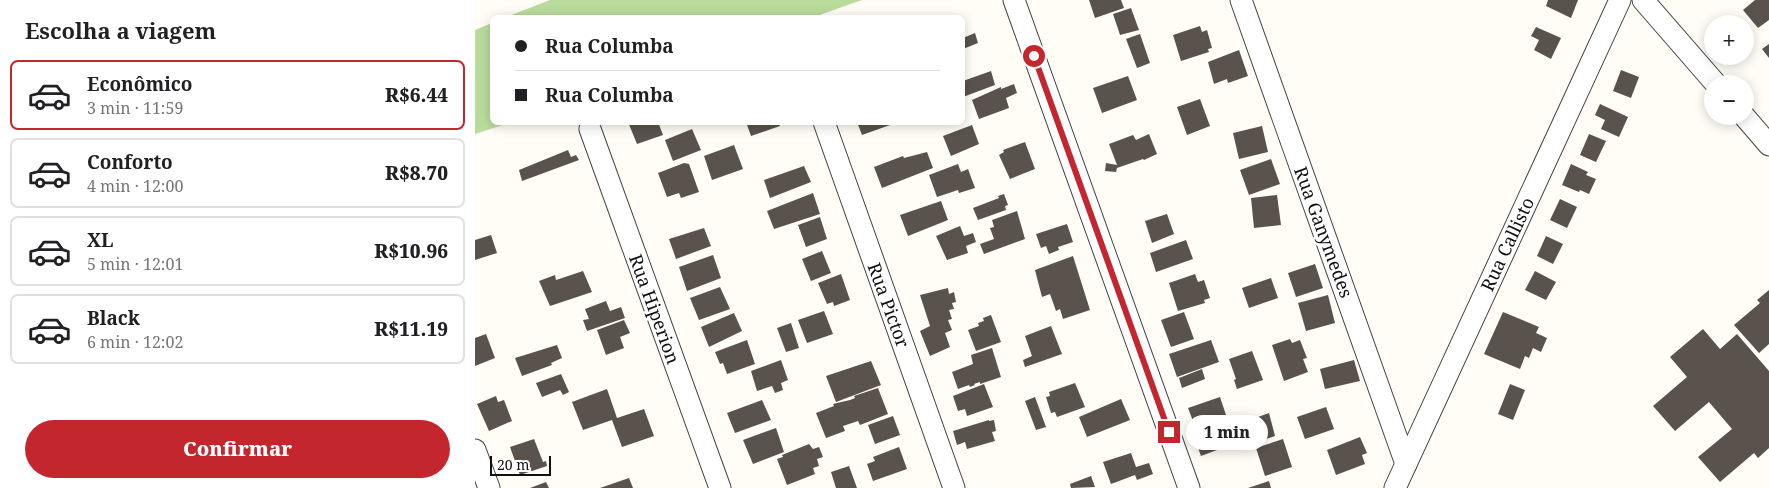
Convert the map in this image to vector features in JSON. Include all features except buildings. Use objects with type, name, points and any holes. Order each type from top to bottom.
[{"type":"street","points":[[1014,0],[1189,488]]},
{"type":"street","name":"Rua Ganymedes","points":[[1241,0],[1406,464]]},
{"type":"street","name":"Rua Callisto","points":[[1395,488],[1620,0]]},
{"type":"street","points":[[1643,0],[1708,75]]},
{"type":"street","name":"Rua Pictor","points":[[824,125],[954,488]]},
{"type":"street","points":[[1752,125],[1769,145]]},
{"type":"street","name":"Rua Hiperion","points":[[590,129],[719,488]]},
{"type":"street","points":[[475,450],[489,488]]},
{"type":"green space","points":[[550,0],[862,0],[820,15],[511,15]]},
{"type":"green space","points":[[490,24],[490,125],[503,125],[475,134],[475,30]]},
{"type":"route","points":[[1034,56],[1169,432]]}]
